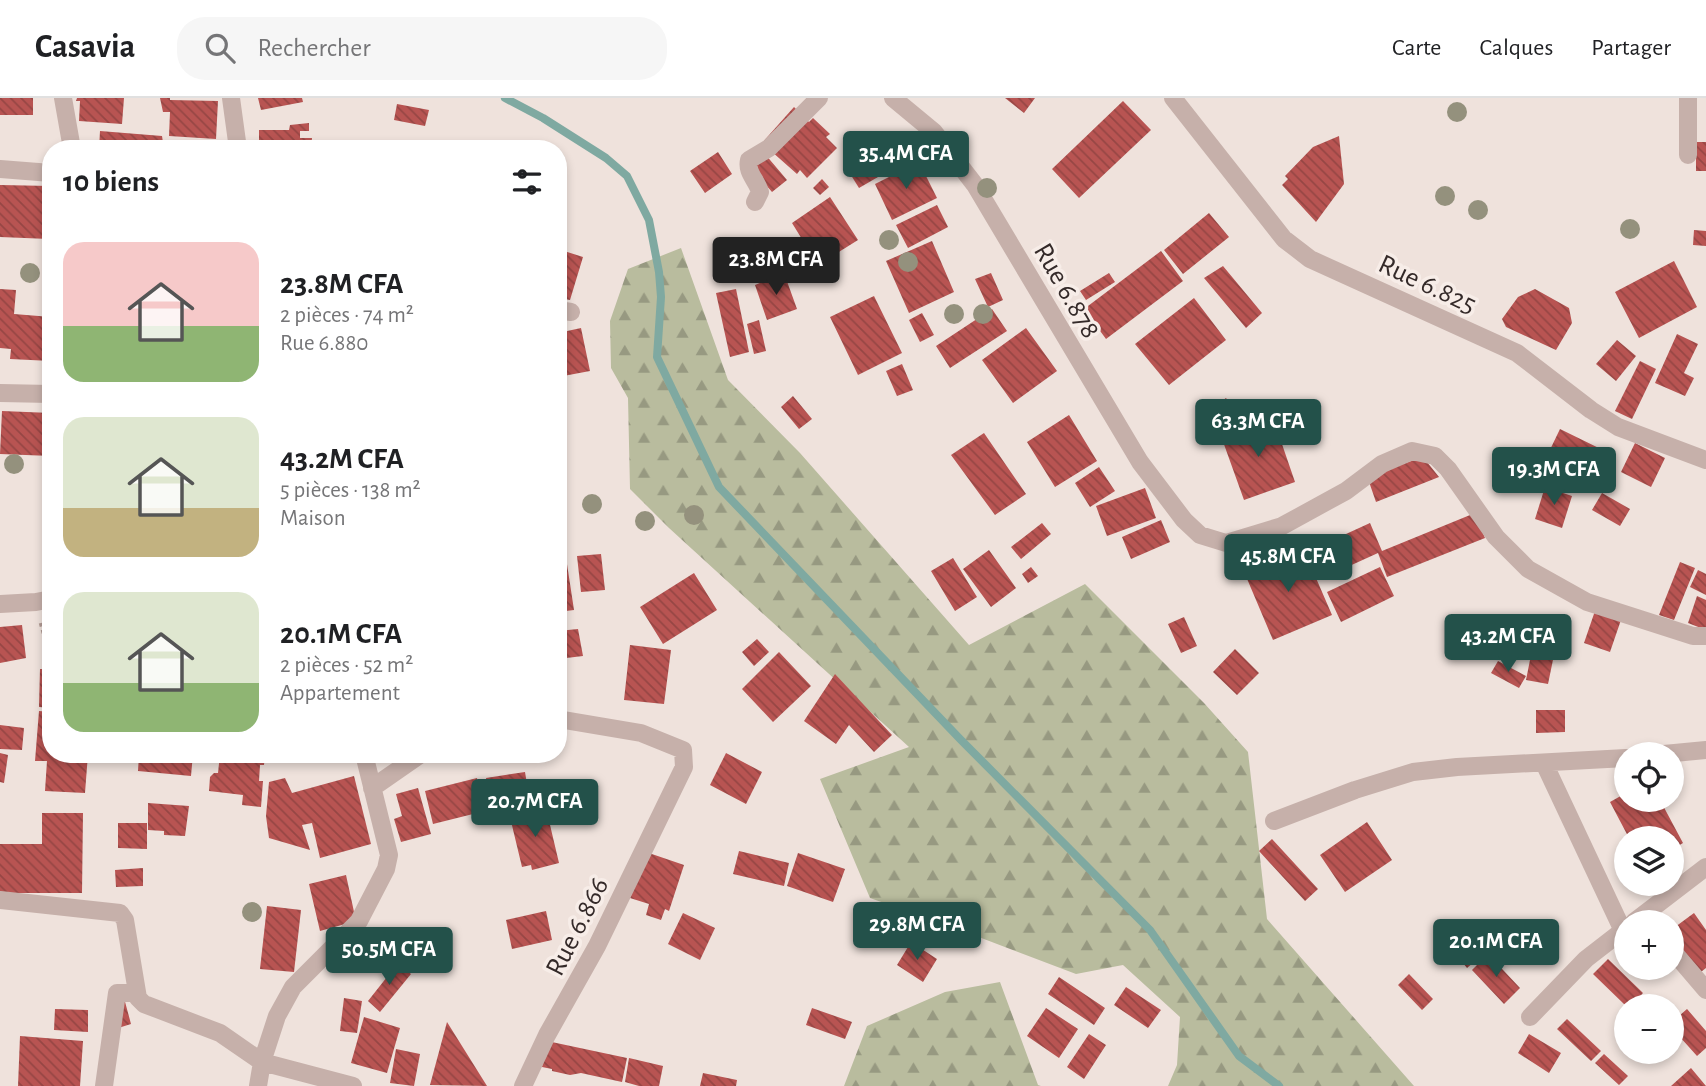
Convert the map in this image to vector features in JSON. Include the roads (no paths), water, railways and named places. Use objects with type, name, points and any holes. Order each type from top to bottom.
[{"type":"street","points":[[63,98],[70,140]]},
{"type":"street","points":[[230,98],[237,140]]},
{"type":"street","points":[[755,202],[760,192],[758,184],[750,174],[749,160],[769,148],[819,98]]},
{"type":"street","name":"Rue 6.878","points":[[893,98],[934,132],[975,185],[1140,462],[1184,520],[1200,535],[1226,543],[1282,526],[1346,491],[1382,464],[1412,451],[1435,456],[1448,469],[1496,537],[1528,569],[1587,603],[1693,636],[1706,636]]},
{"type":"street","name":"Rue 6.825","points":[[1173,98],[1284,239],[1310,259],[1517,353],[1591,410],[1618,427],[1706,460]]},
{"type":"street","points":[[1688,98],[1688,155]]},
{"type":"street","points":[[0,169],[42,172]]},
{"type":"street","points":[[0,393],[42,394]]},
{"type":"street","points":[[0,604],[42,600]]},
{"type":"street","name":"Rue 6.866","points":[[523,1086],[547,1035],[597,946],[684,767],[683,750],[640,733],[567,721]]},
{"type":"street","points":[[1684,752],[1706,750]]},
{"type":"street","points":[[1274,821],[1355,790],[1413,772],[1614,759]]},
{"type":"street","points":[[258,1086],[262,1062],[277,1016],[293,987],[359,921],[386,869],[389,855],[366,763]]},
{"type":"street","points":[[372,788],[408,763]]},
{"type":"street","points":[[1544,763],[1627,910]]},
{"type":"street","points":[[1652,910],[1706,867]]},
{"type":"street","points":[[0,900],[120,913],[125,920],[135,993],[144,1004],[220,1032],[262,1062],[353,1086]]},
{"type":"street","points":[[1530,1017],[1586,959],[1614,939]]},
{"type":"street","points":[[1684,964],[1706,990]]},
{"type":"street","points":[[104,1086],[117,993],[135,993]]},
{"type":"waterway","points":[[505,98],[543,118],[606,158],[627,176],[649,220],[659,272],[661,297],[657,357],[719,487],[961,740],[1150,930],[1239,1056],[1279,1086]]}]
